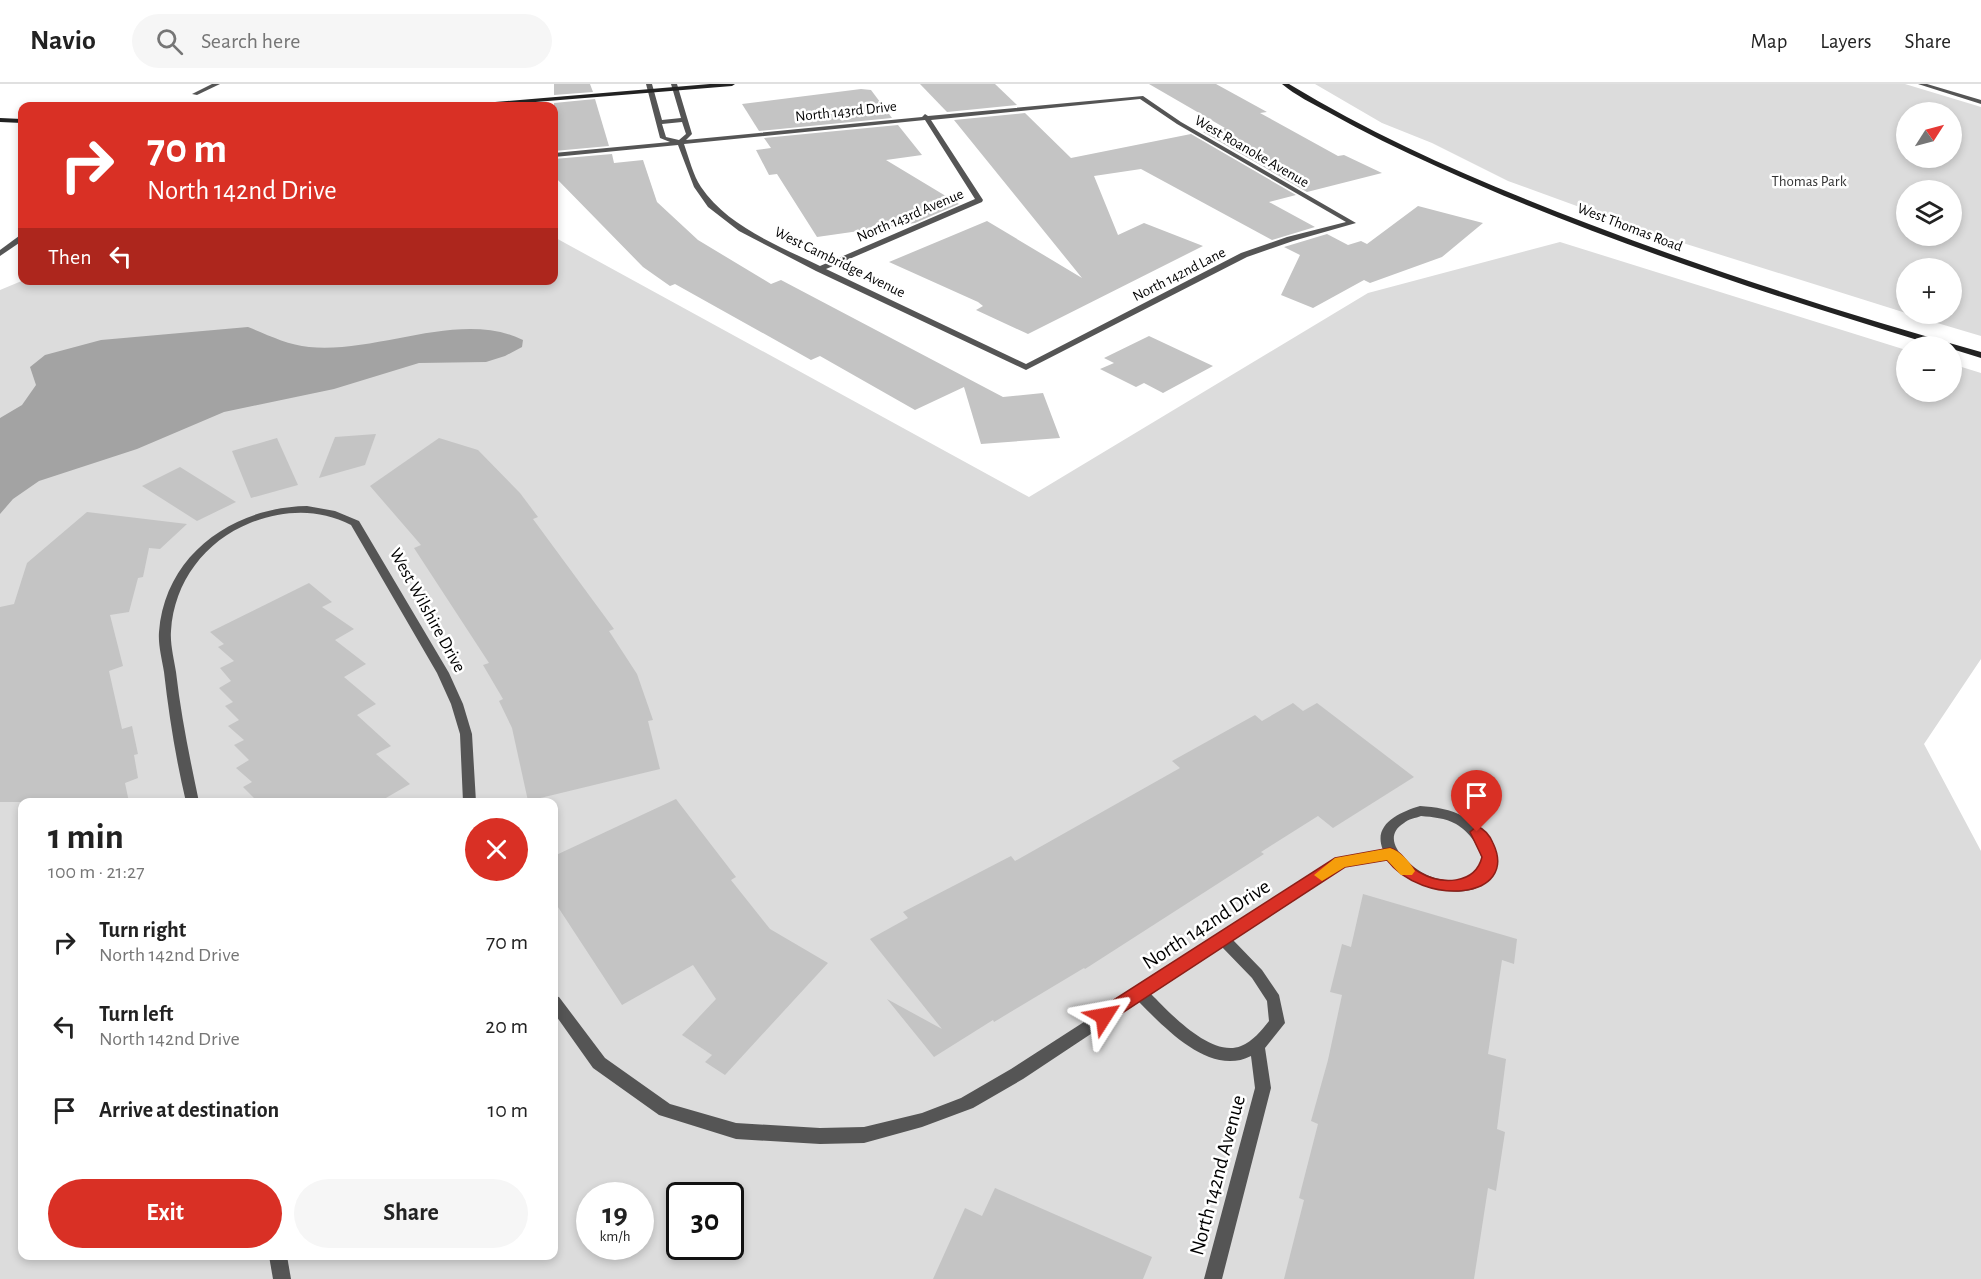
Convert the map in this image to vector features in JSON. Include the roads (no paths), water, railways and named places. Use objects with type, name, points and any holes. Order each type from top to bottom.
[{"type":"main road","points":[[511,102],[650,88],[732,84]]},
{"type":"main road","name":"West Thomas Road","points":[[1285,84],[1343,118],[1406,150],[1574,220],[1699,267],[1837,312],[1981,355]]},
{"type":"main road","points":[[0,120],[18,121]]},
{"type":"street","points":[[195,94],[217,84]]},
{"type":"street","points":[[1921,84],[1981,102]]},
{"type":"street","points":[[650,88],[663,138],[680,142],[689,134],[675,87]]},
{"type":"street","name":"North 143rd Drive","points":[[558,155],[1141,96]]},
{"type":"street","name":"West Roanoke Avenue","points":[[1141,96],[1179,123],[1352,223]]},
{"type":"street","name":"North 143rd Avenue","points":[[819,269],[979,200],[925,116]]},
{"type":"street","points":[[659,122],[685,120]]},
{"type":"street","name":"West Cambridge Avenue","points":[[680,142],[696,186],[711,205],[742,229],[819,269],[1026,367]]},
{"type":"street","name":"North 142nd Lane","points":[[1026,367],[1244,255],[1290,239],[1352,223]]},
{"type":"street","points":[[0,255],[18,241]]},
{"type":"street","name":"West Wilshire Drive","points":[[191,798],[173,704],[165,631],[176,590],[193,556],[246,520],[273,512],[305,508],[342,515],[355,523],[442,673],[457,704],[466,734],[470,798]]},
{"type":"street","points":[[1435,812],[1458,819],[1477,832],[1486,844],[1490,857],[1487,869],[1479,879],[1466,885],[1449,886],[1431,884],[1414,876],[1400,866],[1390,854],[1387,841],[1389,830],[1395,821],[1406,814],[1435,812]]},
{"type":"street","name":"North 142nd Drive","points":[[558,1007],[599,1063],[664,1110],[736,1131],[820,1136],[864,1135],[922,1120],[967,1103],[1017,1074],[1139,992],[1341,862],[1390,854]]},
{"type":"street","points":[[1139,992],[1183,1033],[1208,1051],[1233,1055],[1257,1046],[1277,1023],[1274,1000],[1257,974],[1222,938]]},
{"type":"street","name":"North 142nd Avenue","points":[[1213,1279],[1263,1088],[1257,1046]]},
{"type":"street","points":[[279,1260],[282,1279]]},
{"type":"park label","name":"Thomas Park","points":[[1809,181]]}]
